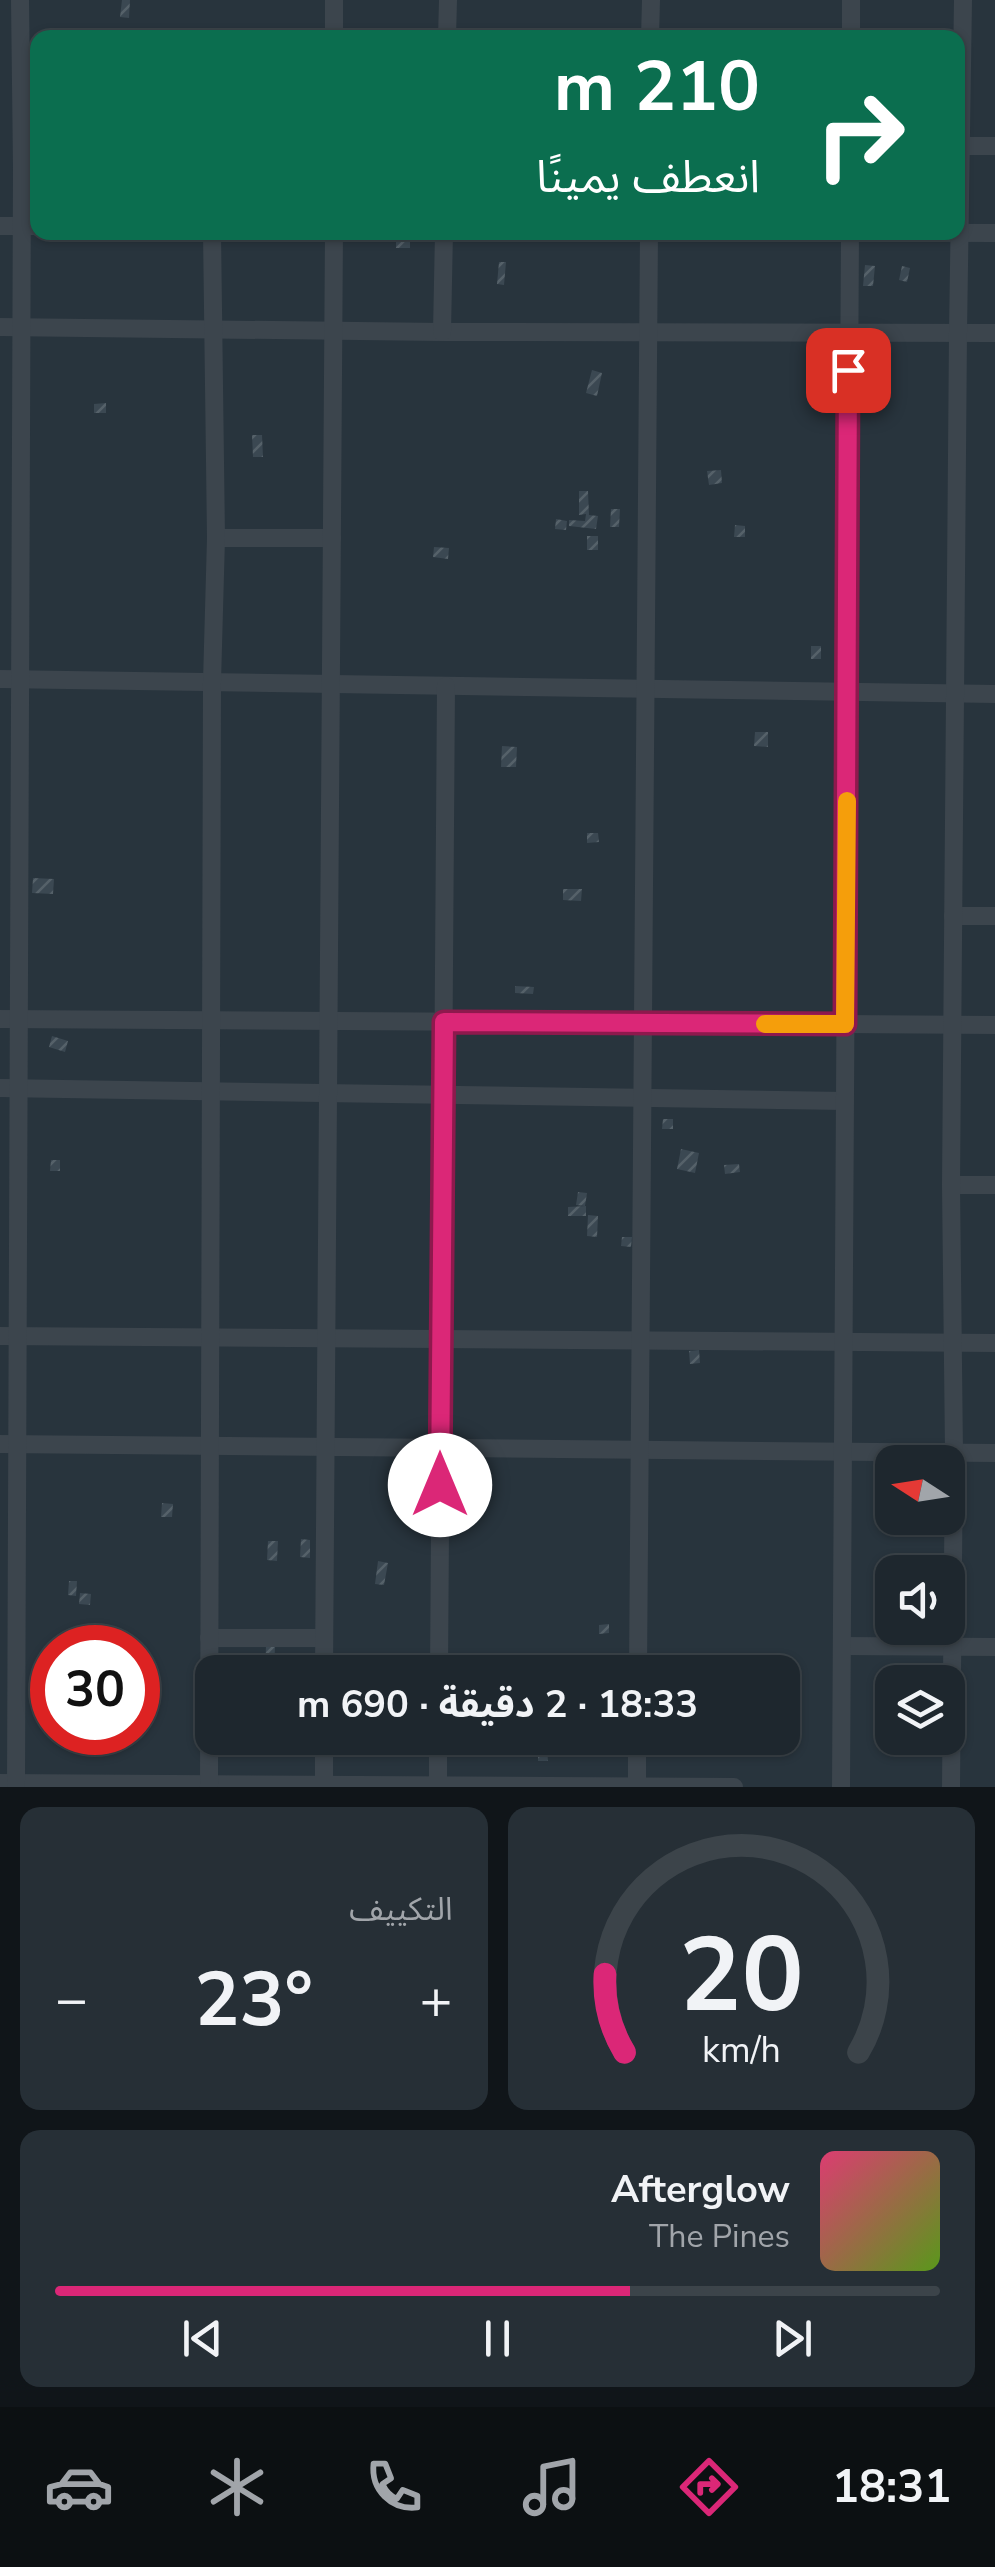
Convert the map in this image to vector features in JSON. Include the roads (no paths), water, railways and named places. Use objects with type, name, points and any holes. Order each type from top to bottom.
[{"type":"street","points":[[334,0],[334,30]]},
{"type":"street","points":[[447,30],[448,0]]},
{"type":"street","points":[[650,30],[651,0]]},
{"type":"street","points":[[851,30],[852,0]]},
{"type":"street","points":[[963,0],[963,30]]},
{"type":"street","points":[[0,6],[20,3],[29,226],[21,328],[9,679],[9,1019],[20,1088],[8,1336],[8,1783],[734,1787]]},
{"type":"street","points":[[965,146],[995,146]]},
{"type":"street","points":[[0,226],[29,226]]},
{"type":"street","points":[[965,233],[995,233]]},
{"type":"street","points":[[209,1786],[212,682],[216,538],[212,240]]},
{"type":"street","points":[[324,1655],[334,240]]},
{"type":"street","points":[[442,332],[444,240]]},
{"type":"street","points":[[638,1655],[649,240]]},
{"type":"street","points":[[841,1787],[850,240]]},
{"type":"street","points":[[954,1445],[951,1185],[960,240]]},
{"type":"street","points":[[0,327],[995,333]]},
{"type":"street","points":[[216,538],[332,538]]},
{"type":"street","points":[[9,679],[995,694]]},
{"type":"street","points":[[438,1655],[446,686]]},
{"type":"street","points":[[953,916],[995,916]]},
{"type":"street","points":[[9,1019],[995,1025]]},
{"type":"street","points":[[0,1088],[845,1101]]},
{"type":"street","points":[[951,1185],[995,1185]]},
{"type":"street","points":[[8,1336],[995,1343]]},
{"type":"street","points":[[8,1444],[875,1452]]},
{"type":"street","points":[[965,1452],[995,1453]]},
{"type":"street","points":[[951,1787],[953,1535]]},
{"type":"street","points":[[209,1638],[324,1638]]},
{"type":"street","points":[[842,1646],[995,1647]]},
{"type":"street","points":[[324,1755],[324,1786]]},
{"type":"street","points":[[438,1755],[438,1786]]},
{"type":"street","points":[[637,1755],[637,1786]]}]
